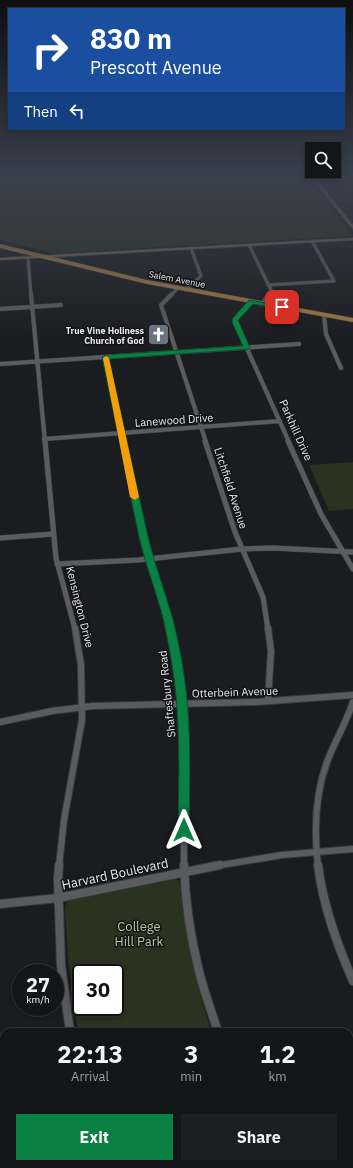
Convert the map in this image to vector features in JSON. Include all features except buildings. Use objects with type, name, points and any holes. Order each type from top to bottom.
[{"type":"main road","name":"Salem Avenue","points":[[0,246],[42,256],[64,258],[186,290],[353,320]]},
{"type":"main road","points":[[19,258],[24,256],[21,251]]},
{"type":"street","points":[[64,258],[191,248],[353,239]]},
{"type":"street","points":[[268,285],[334,281],[312,241]]},
{"type":"street","points":[[249,245],[271,290],[262,304]]},
{"type":"street","points":[[186,290],[201,276],[191,248]]},
{"type":"street","points":[[0,259],[42,256]]},
{"type":"street","name":"Kensington Drive","points":[[28,258],[53,534],[57,564],[78,638],[82,671],[82,707],[79,738],[64,820],[58,879],[61,966],[69,1028]]},
{"type":"street","name":"Litchfield Avenue","points":[[178,288],[161,304],[235,532],[258,584],[267,617],[271,651],[268,702]]},
{"type":"street","name":"Parkhill Drive","points":[[252,302],[235,321],[321,514],[353,569]]},
{"type":"street","points":[[0,309],[61,305]]},
{"type":"street","points":[[324,315],[326,332],[341,368]]},
{"type":"street","points":[[0,364],[299,344]]},
{"type":"street","name":"Shaftesbury Road","points":[[106,357],[149,559],[166,611],[176,659],[182,703],[184,768],[184,871],[196,960],[205,995],[217,1028]]},
{"type":"street","name":"Lanewood Drive","points":[[44,439],[280,421]]},
{"type":"street","points":[[0,538],[53,534]]},
{"type":"street","points":[[57,564],[149,559],[242,549],[353,552]]},
{"type":"street","name":"Otterbein Avenue","points":[[0,722],[52,711],[82,707],[127,704],[268,702],[353,695]]},
{"type":"street","points":[[353,702],[330,755],[320,786],[317,808],[316,852],[321,888],[330,921],[338,947],[353,980]]},
{"type":"street","name":"Harvard Boulevard","points":[[0,904],[58,898],[184,871],[242,861],[316,852],[353,850]]},
{"type":"green space","points":[[0,235],[351,235],[352,236],[60,253],[52,253],[0,240]]},
{"type":"green space","points":[[353,462],[353,509],[329,511],[309,465]]},
{"type":"green space","name":"College Hill Park","points":[[174,878],[179,881],[195,976],[211,1028],[77,1028],[76,1016],[124,1016],[124,964],[72,964],[72,987],[68,957],[65,908],[67,902],[71,900]]},
{"type":"slow traffic","points":[[106,358],[135,497]]},
{"type":"place","name":"True Vine Holiness Church of God","points":[[159,335]]},
{"type":"route","points":[[184,830],[183,817],[185,774],[183,709],[176,659],[166,611],[143,537],[106,357],[247,348],[235,319],[252,302],[282,307]]}]
